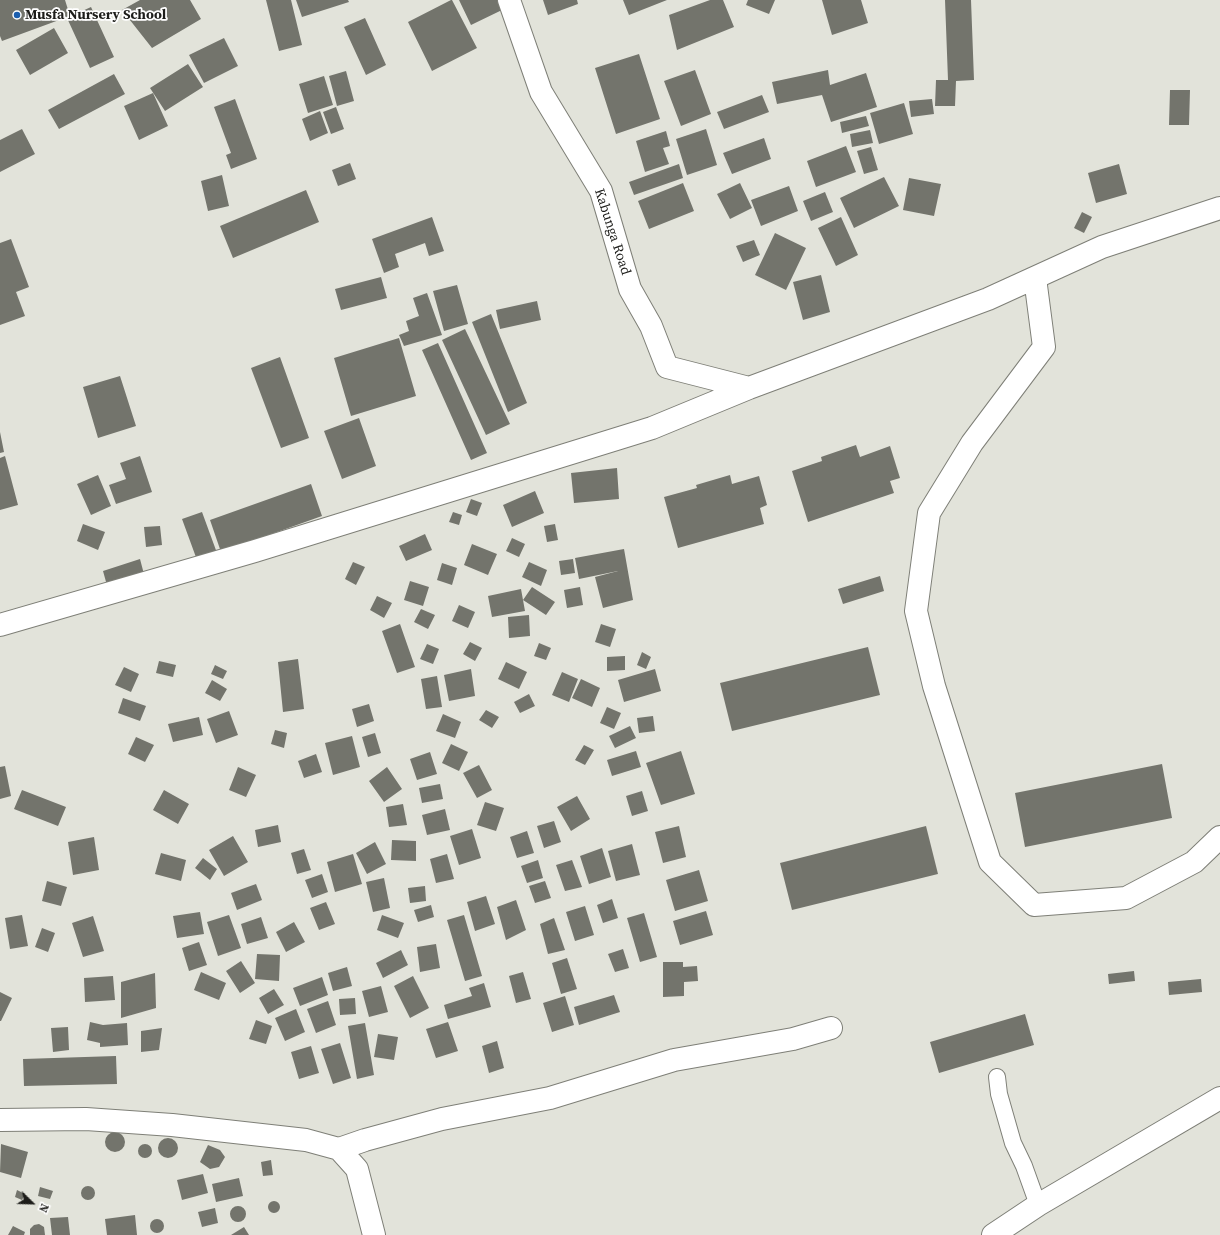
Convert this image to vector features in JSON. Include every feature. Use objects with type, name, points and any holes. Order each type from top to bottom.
[{"type":"street","name":"Kabunga Road","points":[[509,0],[541,92],[601,191],[630,289],[651,326],[668,367],[749,388]]},
{"type":"street","points":[[0,625],[420,501],[652,428],[749,388],[988,299],[1102,247],[1220,208]]},
{"type":"street","points":[[1035,278],[1044,347],[972,443],[929,513],[916,611],[934,686],[990,862],[1034,905],[1126,898],[1194,862],[1220,837]]},
{"type":"street","points":[[339,1150],[365,1140],[442,1119],[550,1098],[674,1060],[793,1039],[831,1028]]},
{"type":"street","points":[[993,1235],[1038,1205],[1220,1098]]},
{"type":"street","points":[[0,1120],[86,1119],[172,1125],[306,1140],[339,1150],[357,1169],[374,1235]]},
{"type":"lane","points":[[997,1077],[999,1094],[1013,1144],[1024,1166],[1038,1205]]},
{"type":"building","points":[[0,0],[65,0],[70,16],[2,41],[0,36]]},
{"type":"building","points":[[140,0],[190,0],[201,19],[152,48],[122,10]]},
{"type":"building","points":[[266,0],[291,0],[302,45],[279,51]]},
{"type":"building","points":[[296,0],[348,0],[349,2],[302,17]]},
{"type":"building","points":[[451,0],[477,48],[432,71],[408,22]]},
{"type":"building","points":[[459,0],[498,0],[502,10],[471,25]]},
{"type":"building","points":[[543,0],[577,0],[578,4],[548,15]]},
{"type":"building","points":[[623,0],[667,0],[629,15]]},
{"type":"building","points":[[710,0],[723,0],[734,27],[677,50],[669,15]]},
{"type":"building","points":[[748,0],[775,0],[769,14],[746,5]]},
{"type":"building","points":[[822,0],[861,0],[868,23],[832,35]]},
{"type":"building","points":[[945,0],[971,0],[974,80],[956,81],[955,106],[935,106],[936,80],[948,80]]},
{"type":"building","points":[[91,7],[114,57],[90,68],[67,18]]},
{"type":"building","points":[[365,18],[386,65],[366,75],[344,27]]},
{"type":"building","points":[[54,28],[68,53],[30,75],[16,50]]},
{"type":"building","points":[[224,38],[238,66],[204,83],[189,55]]},
{"type":"building","points":[[639,54],[660,119],[616,134],[595,68]]},
{"type":"building","points":[[188,64],[203,87],[165,111],[150,88]]},
{"type":"building","points":[[695,70],[711,114],[681,126],[664,81]]},
{"type":"building","points":[[828,70],[830,85],[866,73],[877,107],[831,122],[822,95],[777,104],[772,82]]},
{"type":"building","points":[[346,71],[354,101],[337,106],[329,76]]},
{"type":"building","points":[[114,74],[125,94],[59,129],[48,110]]},
{"type":"building","points":[[324,76],[333,105],[308,113],[299,84]]},
{"type":"building","points":[[1170,90],[1190,90],[1189,125],[1169,125]]},
{"type":"building","points":[[153,93],[168,126],[139,140],[124,106]]},
{"type":"building","points":[[762,95],[769,112],[724,129],[717,112]]},
{"type":"building","points":[[235,99],[257,159],[231,169],[226,155],[231,153],[214,107]]},
{"type":"building","points":[[932,99],[934,114],[911,117],[909,101]]},
{"type":"building","points":[[904,103],[913,134],[879,144],[870,113]]},
{"type":"building","points":[[336,107],[344,129],[331,134],[323,112]]},
{"type":"building","points":[[320,111],[328,133],[310,141],[302,119]]},
{"type":"building","points":[[866,116],[869,126],[842,133],[840,122]]},
{"type":"building","points":[[22,129],[35,154],[0,172],[0,140]]},
{"type":"building","points":[[706,129],[717,165],[687,175],[676,139]]},
{"type":"building","points":[[870,130],[873,143],[852,147],[850,134]]},
{"type":"building","points":[[666,131],[670,146],[663,148],[669,164],[645,172],[636,141]]},
{"type":"building","points":[[764,138],[771,159],[732,174],[723,153]]},
{"type":"building","points":[[846,146],[856,172],[816,187],[807,161]]},
{"type":"building","points":[[871,147],[878,170],[864,174],[857,151]]},
{"type":"building","points":[[350,163],[356,179],[338,186],[332,170]]},
{"type":"building","points":[[679,164],[683,178],[634,195],[629,182]]},
{"type":"building","points":[[1119,164],[1127,194],[1096,203],[1088,173]]},
{"type":"building","points":[[222,175],[229,206],[208,211],[201,181]]},
{"type":"building","points":[[884,177],[899,206],[854,228],[840,198]]},
{"type":"building","points":[[909,178],[941,184],[934,216],[903,210]]},
{"type":"building","points":[[683,183],[694,211],[649,229],[638,201]]},
{"type":"building","points":[[740,183],[752,208],[730,219],[717,194]]},
{"type":"building","points":[[789,186],[798,211],[761,226],[751,200]]},
{"type":"building","points":[[306,190],[319,222],[233,258],[220,226]]},
{"type":"building","points":[[825,192],[833,212],[811,221],[803,201]]},
{"type":"building","points":[[1082,212],[1092,217],[1084,233],[1074,228]]},
{"type":"building","points":[[432,217],[444,251],[429,256],[425,243],[395,254],[399,267],[384,273],[372,239]]},
{"type":"building","points":[[841,217],[858,255],[836,266],[818,228]]},
{"type":"building","points":[[775,233],[806,248],[786,290],[755,275]]},
{"type":"building","points":[[11,239],[29,287],[16,292],[25,316],[0,325],[0,243]]},
{"type":"building","points":[[754,240],[760,255],[743,262],[736,246]]},
{"type":"building","points":[[821,275],[830,312],[803,320],[793,282]]},
{"type":"building","points":[[381,277],[387,298],[341,310],[335,289]]},
{"type":"building","points":[[457,285],[468,324],[444,331],[433,291]]},
{"type":"building","points":[[427,293],[442,335],[404,346],[399,335],[409,331],[406,321],[419,316],[413,298]]},
{"type":"building","points":[[537,301],[541,320],[500,329],[496,310]]},
{"type":"building","points":[[491,314],[527,403],[508,412],[472,322]]},
{"type":"building","points":[[465,329],[510,424],[486,435],[442,340]]},
{"type":"building","points":[[399,338],[416,396],[351,416],[334,358]]},
{"type":"building","points":[[438,343],[487,453],[471,460],[422,350]]},
{"type":"building","points":[[280,357],[309,438],[281,448],[251,368]]},
{"type":"building","points":[[120,376],[136,426],[98,438],[83,387]]},
{"type":"building","points":[[359,418],[376,466],[342,479],[324,431]]},
{"type":"building","points":[[0,432],[4,452],[0,453]]},
{"type":"building","points":[[856,445],[860,457],[890,446],[900,478],[890,481],[894,493],[808,522],[792,471],[822,461],[821,457]]},
{"type":"building","points":[[5,456],[18,505],[0,510],[0,458]]},
{"type":"building","points":[[140,456],[152,492],[116,504],[109,485],[126,479],[120,463]]},
{"type":"building","points":[[617,468],[619,499],[574,503],[571,473]]},
{"type":"building","points":[[98,475],[111,506],[91,515],[77,484]]},
{"type":"building","points":[[730,475],[732,484],[759,476],[767,505],[760,508],[764,524],[678,548],[664,497],[697,488],[696,485]]},
{"type":"building","points":[[311,484],[322,516],[221,552],[210,520]]},
{"type":"building","points":[[535,491],[544,513],[512,527],[503,505]]},
{"type":"building","points":[[471,499],[482,503],[477,516],[466,512]]},
{"type":"building","points":[[202,512],[217,553],[197,560],[182,519]]},
{"type":"building","points":[[453,512],[462,515],[459,525],[449,522]]},
{"type":"building","points":[[83,524],[105,532],[98,550],[77,541]]},
{"type":"building","points":[[555,524],[558,540],[547,542],[544,526]]},
{"type":"building","points":[[160,526],[162,545],[146,547],[144,527]]},
{"type":"building","points":[[425,534],[432,550],[406,561],[399,546]]},
{"type":"building","points":[[512,538],[525,544],[519,557],[506,551]]},
{"type":"building","points":[[472,544],[497,554],[488,575],[464,565]]},
{"type":"building","points":[[624,549],[633,600],[603,608],[595,577],[618,571],[579,579],[575,558]]},
{"type":"building","points":[[140,559],[145,578],[108,589],[103,571]]},
{"type":"building","points":[[573,559],[575,573],[561,575],[559,561]]},
{"type":"building","points":[[353,562],[365,567],[356,585],[345,579]]},
{"type":"building","points":[[529,562],[547,570],[541,586],[522,577]]},
{"type":"building","points":[[442,563],[457,568],[452,585],[437,580]]},
{"type":"building","points":[[880,576],[884,591],[843,604],[838,589]]},
{"type":"building","points":[[410,581],[429,587],[423,606],[404,600]]},
{"type":"building","points":[[532,587],[555,602],[546,615],[523,600]]},
{"type":"building","points":[[580,587],[583,605],[567,608],[564,590]]},
{"type":"building","points":[[521,589],[525,611],[492,617],[488,596]]},
{"type":"building","points":[[377,596],[392,603],[384,618],[370,610]]},
{"type":"building","points":[[459,605],[475,612],[468,628],[452,621]]},
{"type":"building","points":[[421,609],[435,615],[428,629],[414,622]]},
{"type":"building","points":[[529,615],[530,636],[509,638],[508,617]]},
{"type":"building","points":[[400,624],[415,667],[397,673],[382,631]]},
{"type":"building","points":[[601,624],[616,629],[610,647],[595,642]]},
{"type":"building","points":[[470,642],[482,648],[475,661],[463,654]]},
{"type":"building","points":[[539,643],[551,648],[546,660],[534,656]]},
{"type":"building","points":[[427,644],[439,649],[433,664],[420,659]]},
{"type":"building","points":[[868,647],[880,695],[732,731],[720,683]]},
{"type":"building","points":[[642,652],[651,657],[646,669],[637,665]]},
{"type":"building","points":[[625,656],[625,670],[607,671],[607,657]]},
{"type":"building","points":[[298,659],[304,709],[283,712],[278,662]]},
{"type":"building","points":[[159,661],[176,665],[173,677],[156,673]]},
{"type":"building","points":[[506,662],[527,672],[519,689],[498,679]]},
{"type":"building","points":[[215,665],[227,671],[223,679],[211,674]]},
{"type":"building","points":[[124,667],[139,674],[131,692],[115,685]]},
{"type":"building","points":[[471,669],[475,696],[449,701],[444,675]]},
{"type":"building","points":[[655,669],[661,691],[624,702],[618,680]]},
{"type":"building","points":[[562,672],[578,679],[569,702],[552,695]]},
{"type":"building","points":[[437,676],[442,707],[426,709],[421,679]]},
{"type":"building","points":[[581,679],[600,688],[592,707],[572,698]]},
{"type":"building","points":[[212,680],[227,689],[220,701],[205,693]]},
{"type":"building","points":[[529,694],[535,706],[520,713],[514,702]]},
{"type":"building","points":[[123,698],[146,706],[140,721],[118,713]]},
{"type":"building","points":[[369,704],[374,721],[357,727],[352,709]]},
{"type":"building","points":[[607,707],[621,713],[614,729],[600,723]]},
{"type":"building","points":[[486,710],[499,717],[492,728],[479,720]]},
{"type":"building","points":[[229,711],[238,735],[216,743],[207,719]]},
{"type":"building","points":[[443,714],[461,722],[455,738],[436,731]]},
{"type":"building","points":[[653,716],[655,731],[639,733],[637,718]]},
{"type":"building","points":[[199,717],[203,735],[173,742],[168,724]]},
{"type":"building","points":[[630,726],[636,738],[615,748],[609,736]]},
{"type":"building","points":[[275,730],[287,733],[284,748],[271,744]]},
{"type":"building","points":[[375,733],[381,753],[368,757],[362,737]]},
{"type":"building","points":[[352,736],[360,767],[333,775],[325,743]]},
{"type":"building","points":[[136,737],[154,745],[145,762],[128,754]]},
{"type":"building","points":[[451,744],[468,752],[459,771],[442,763]]},
{"type":"building","points":[[584,745],[594,750],[585,765],[575,760]]},
{"type":"building","points":[[636,751],[641,767],[612,776],[607,760]]},
{"type":"building","points":[[681,751],[695,794],[661,805],[646,763]]},
{"type":"building","points":[[430,752],[437,774],[417,780],[410,759]]},
{"type":"building","points":[[316,754],[322,772],[304,778],[298,761]]},
{"type":"building","points":[[1162,764],[1172,818],[1025,847],[1015,793]]},
{"type":"building","points":[[479,765],[492,790],[477,798],[463,773]]},
{"type":"building","points":[[5,766],[11,796],[0,799],[0,767]]},
{"type":"building","points":[[238,767],[256,775],[246,797],[229,790]]},
{"type":"building","points":[[387,767],[402,789],[384,802],[369,781]]},
{"type":"building","points":[[440,784],[443,799],[422,803],[419,788]]},
{"type":"building","points":[[22,790],[66,807],[58,826],[14,809]]},
{"type":"building","points":[[164,790],[189,804],[178,824],[153,810]]},
{"type":"building","points":[[642,791],[648,811],[632,816],[626,796]]},
{"type":"building","points":[[577,796],[590,819],[571,831],[557,807]]},
{"type":"building","points":[[485,802],[504,808],[496,831],[477,825]]},
{"type":"building","points":[[403,804],[407,825],[389,827],[386,807]]},
{"type":"building","points":[[445,809],[450,830],[427,835],[422,815]]},
{"type":"building","points":[[554,821],[561,842],[544,848],[537,826]]},
{"type":"building","points":[[278,825],[281,842],[258,847],[255,830]]},
{"type":"building","points":[[679,826],[686,857],[663,863],[655,832]]},
{"type":"building","points":[[926,826],[938,874],[792,910],[780,863]]},
{"type":"building","points":[[472,829],[481,858],[459,865],[450,836]]},
{"type":"building","points":[[527,831],[534,853],[517,858],[510,837]]},
{"type":"building","points":[[233,836],[248,862],[224,876],[209,850]]},
{"type":"building","points":[[94,837],[99,870],[73,875],[68,842]]},
{"type":"building","points":[[392,840],[416,841],[416,861],[391,860]]},
{"type":"building","points":[[375,842],[386,864],[367,874],[356,853]]},
{"type":"building","points":[[632,844],[640,875],[616,881],[608,851]]},
{"type":"building","points":[[602,848],[611,877],[589,884],[580,856]]},
{"type":"building","points":[[304,849],[311,870],[297,874],[291,853]]},
{"type":"building","points":[[161,853],[186,860],[181,881],[155,874]]},
{"type":"building","points":[[353,854],[362,884],[335,892],[327,862]]},
{"type":"building","points":[[447,854],[454,879],[436,883],[430,859]]},
{"type":"building","points":[[203,858],[217,869],[210,880],[195,868]]},
{"type":"building","points":[[538,860],[543,878],[527,883],[521,866]]},
{"type":"building","points":[[572,860],[582,887],[565,891],[556,865]]},
{"type":"building","points":[[699,870],[708,901],[675,911],[666,880]]},
{"type":"building","points":[[322,874],[328,892],[312,898],[305,880]]},
{"type":"building","points":[[384,878],[390,908],[373,912],[366,882]]},
{"type":"building","points":[[47,881],[67,887],[61,906],[42,901]]},
{"type":"building","points":[[545,881],[551,898],[535,903],[529,886]]},
{"type":"building","points":[[256,884],[262,900],[237,910],[231,893]]},
{"type":"building","points":[[425,886],[426,901],[410,903],[408,888]]},
{"type":"building","points":[[486,896],[495,924],[475,931],[467,902]]},
{"type":"building","points":[[612,899],[618,918],[603,923],[597,905]]},
{"type":"building","points":[[516,900],[526,930],[506,940],[497,907]]},
{"type":"building","points":[[326,902],[335,924],[319,930],[310,908]]},
{"type":"building","points":[[431,905],[434,917],[418,922],[414,910]]},
{"type":"building","points":[[585,906],[594,935],[575,941],[566,912]]},
{"type":"building","points":[[706,911],[713,935],[680,945],[673,921]]},
{"type":"building","points":[[200,912],[204,934],[177,938],[173,916]]},
{"type":"building","points":[[644,913],[657,957],[640,962],[627,918]]},
{"type":"building","points":[[22,915],[28,946],[10,949],[5,918]]},
{"type":"building","points":[[229,915],[241,948],[218,956],[207,922]]},
{"type":"building","points":[[382,915],[404,923],[398,938],[377,930]]},
{"type":"building","points":[[464,915],[482,976],[465,981],[447,920]]},
{"type":"building","points":[[93,916],[104,951],[83,957],[72,923]]},
{"type":"building","points":[[261,917],[268,938],[247,944],[241,924]]},
{"type":"building","points":[[554,918],[565,950],[548,954],[540,924]]},
{"type":"building","points":[[294,922],[305,942],[286,952],[276,932]]},
{"type":"building","points":[[42,928],[55,933],[48,952],[35,947]]},
{"type":"building","points":[[199,942],[207,965],[189,971],[182,948]]},
{"type":"building","points":[[436,944],[440,968],[420,972],[417,947]]},
{"type":"building","points":[[623,949],[629,968],[615,972],[608,954]]},
{"type":"building","points":[[401,950],[408,965],[383,978],[376,963]]},
{"type":"building","points":[[257,954],[280,955],[279,981],[255,979]]},
{"type":"building","points":[[567,958],[577,989],[561,994],[552,963]]},
{"type":"building","points":[[241,961],[255,983],[240,993],[226,971]]},
{"type":"building","points":[[663,962],[683,962],[683,967],[697,966],[698,981],[684,982],[684,996],[663,997]]},
{"type":"building","points":[[347,967],[352,986],[333,991],[328,973]]},
{"type":"building","points":[[1134,971],[1135,981],[1109,984],[1108,974]]},
{"type":"building","points":[[201,972],[226,983],[219,1000],[194,990]]},
{"type":"building","points":[[523,972],[531,999],[516,1003],[509,976]]},
{"type":"building","points":[[155,973],[156,1008],[121,1018],[121,982]]},
{"type":"building","points":[[113,976],[115,1000],[85,1002],[84,978]]},
{"type":"building","points":[[413,976],[429,1008],[410,1018],[394,986]]},
{"type":"building","points":[[322,977],[328,995],[300,1006],[293,988]]},
{"type":"building","points":[[1201,979],[1202,992],[1169,995],[1168,982]]},
{"type":"building","points":[[484,983],[491,1007],[448,1019],[444,1005],[472,996],[469,988]]},
{"type":"building","points":[[381,986],[388,1012],[369,1017],[362,991]]},
{"type":"building","points":[[274,989],[284,1005],[268,1014],[259,998]]},
{"type":"building","points":[[0,992],[12,998],[1,1021],[0,1021]]},
{"type":"building","points":[[614,995],[620,1012],[579,1025],[574,1007]]},
{"type":"building","points":[[565,996],[574,1025],[552,1032],[543,1003]]},
{"type":"building","points":[[355,998],[356,1014],[340,1015],[339,999]]},
{"type":"building","points":[[328,1001],[336,1025],[316,1033],[307,1009]]},
{"type":"building","points":[[296,1009],[305,1032],[285,1041],[275,1018]]},
{"type":"building","points":[[1025,1014],[1034,1045],[939,1073],[930,1042]]},
{"type":"building","points":[[256,1020],[272,1026],[266,1044],[249,1039]]},
{"type":"building","points":[[90,1022],[103,1025],[127,1023],[128,1045],[100,1047],[100,1043],[87,1040]]},
{"type":"building","points":[[448,1022],[458,1051],[436,1058],[426,1029]]},
{"type":"building","points":[[365,1023],[374,1075],[357,1079],[348,1026]]},
{"type":"building","points":[[68,1027],[69,1050],[53,1052],[51,1028]]},
{"type":"building","points":[[162,1028],[159,1050],[141,1052],[141,1031]]},
{"type":"building","points":[[378,1034],[398,1037],[394,1060],[374,1057]]},
{"type":"building","points":[[497,1041],[504,1068],[489,1073],[482,1046]]},
{"type":"building","points":[[340,1043],[351,1078],[333,1084],[321,1049]]},
{"type":"building","points":[[311,1046],[319,1073],[299,1079],[291,1052]]},
{"type":"building","points":[[116,1056],[117,1084],[24,1086],[23,1059]]},
{"type":"building","points":[[115,1132],[122,1135],[125,1142],[122,1149],[115,1152],[108,1149],[105,1142],[108,1135]]},
{"type":"building","points":[[168,1138],[175,1141],[178,1148],[175,1155],[168,1158],[161,1155],[158,1148],[161,1141]]},
{"type":"building","points":[[1,1144],[28,1152],[21,1178],[0,1172]]},
{"type":"building","points":[[142,1144],[148,1144],[152,1148],[152,1154],[148,1158],[142,1158],[138,1154],[138,1148]]},
{"type":"building","points":[[208,1145],[220,1150],[225,1157],[219,1167],[210,1169],[200,1162]]},
{"type":"building","points":[[271,1160],[273,1175],[263,1176],[261,1162]]},
{"type":"building","points":[[203,1174],[208,1193],[182,1200],[177,1180]]},
{"type":"building","points":[[239,1178],[243,1196],[216,1202],[212,1184]]},
{"type":"building","points":[[88,1186],[93,1188],[95,1193],[93,1198],[88,1200],[83,1198],[81,1193],[83,1188]]},
{"type":"building","points":[[40,1187],[53,1191],[50,1199],[38,1196]]},
{"type":"building","points":[[17,1190],[25,1194],[22,1200],[15,1197]]},
{"type":"building","points":[[272,1201],[276,1201],[280,1207],[276,1213],[272,1213],[268,1209],[268,1205]]},
{"type":"building","points":[[238,1206],[244,1208],[246,1214],[244,1220],[238,1222],[232,1220],[230,1214],[232,1208]]},
{"type":"building","points":[[215,1208],[218,1223],[202,1227],[198,1212]]},
{"type":"building","points":[[135,1215],[137,1235],[107,1235],[105,1219]]},
{"type":"building","points":[[68,1217],[70,1235],[52,1235],[50,1218]]},
{"type":"building","points":[[157,1219],[162,1221],[164,1226],[162,1231],[157,1233],[152,1231],[150,1226],[152,1221]]},
{"type":"building","points":[[39,1224],[44,1227],[45,1235],[30,1235],[30,1229],[34,1225]]},
{"type":"building","points":[[13,1226],[25,1232],[24,1235],[8,1235]]},
{"type":"building","points":[[244,1227],[249,1235],[231,1235]]},
{"type":"place","name":"Musfa Nursery School","points":[[17,15]]}]
